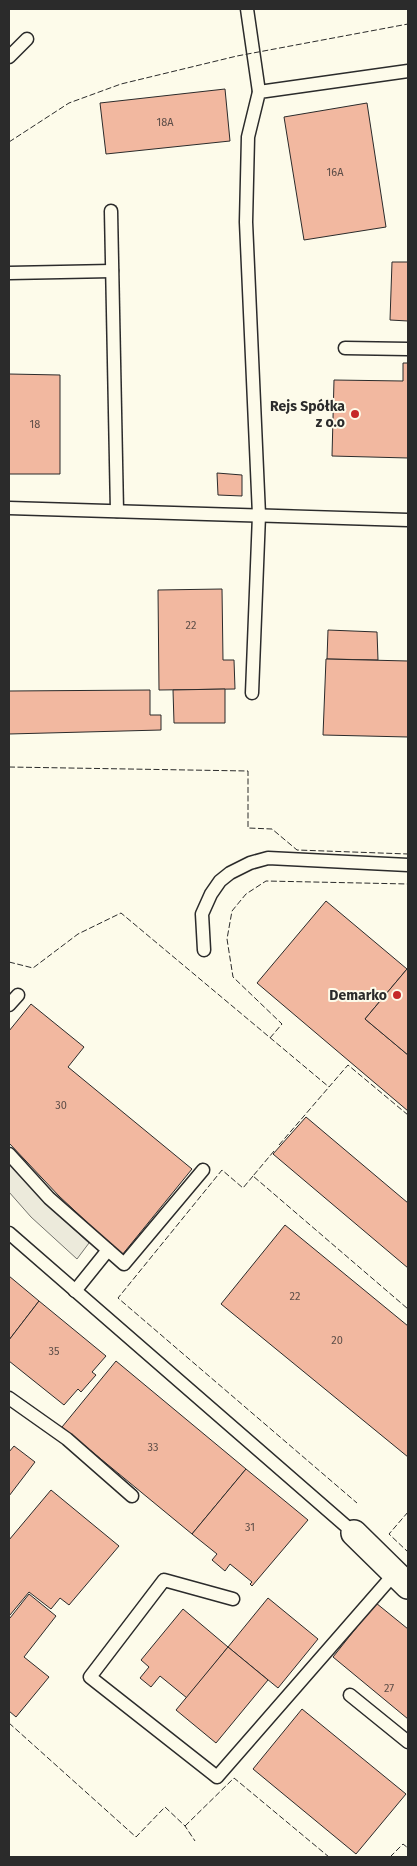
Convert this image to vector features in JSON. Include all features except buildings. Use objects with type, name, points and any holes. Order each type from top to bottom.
[{"type":"street","points":[[354,1533],[401,1579]]},
{"type":"lane","points":[[247,9],[259,92],[248,137],[246,222],[259,515],[252,693]]},
{"type":"lane","points":[[9,57],[27,39]]},
{"type":"lane","points":[[259,92],[408,71]]},
{"type":"lane","points":[[111,211],[117,512]]},
{"type":"lane","points":[[9,273],[112,271]]},
{"type":"lane","points":[[345,348],[408,350]]},
{"type":"lane","points":[[9,508],[408,520]]},
{"type":"lane","points":[[204,950],[202,914],[211,894],[220,881],[250,862],[268,858],[408,865]]},
{"type":"lane","points":[[9,1005],[18,995]]},
{"type":"lane","points":[[9,1154],[49,1198],[124,1264],[203,1170]]},
{"type":"lane","points":[[9,1233],[354,1533]]},
{"type":"lane","points":[[75,1290],[108,1250]]},
{"type":"lane","points":[[9,1398],[67,1439],[132,1496]]},
{"type":"lane","points":[[233,1599],[164,1580],[90,1677],[216,1777],[401,1579]]},
{"type":"lane","points":[[350,1695],[408,1742]]},
{"type":"shaded area","points":[[9,1163],[44,1202],[89,1243],[77,1259],[31,1217],[9,1192]]},
{"type":"fence","points":[[9,142],[69,103],[121,84],[237,56],[408,24]]},
{"type":"fence","points":[[9,767],[248,771],[248,828],[272,829],[297,850],[408,854]]},
{"type":"fence","points":[[270,1038],[282,1024],[233,977],[227,939],[232,911],[246,894],[266,881],[408,884]]},
{"type":"fence","points":[[9,962],[33,968],[78,934],[121,913],[329,1087],[348,1065],[408,1115]]},
{"type":"fence","points":[[279,1145],[329,1087]]},
{"type":"fence","points":[[274,1151],[253,1176],[408,1309]]},
{"type":"fence","points":[[253,1176],[243,1188],[222,1170],[118,1298],[357,1503]]},
{"type":"fence","points":[[408,1512],[389,1534],[408,1552]]},
{"type":"fence","points":[[9,1723],[136,1837],[165,1807],[185,1826],[195,1841]]},
{"type":"fence","points":[[185,1826],[234,1778],[329,1857]]},
{"type":"fence","points":[[390,1857],[403,1844],[408,1848]]},
{"type":"place","name":"Rejs Spółka z o.o","points":[[355,414]]},
{"type":"place","name":"Demarko","points":[[397,995]]}]
